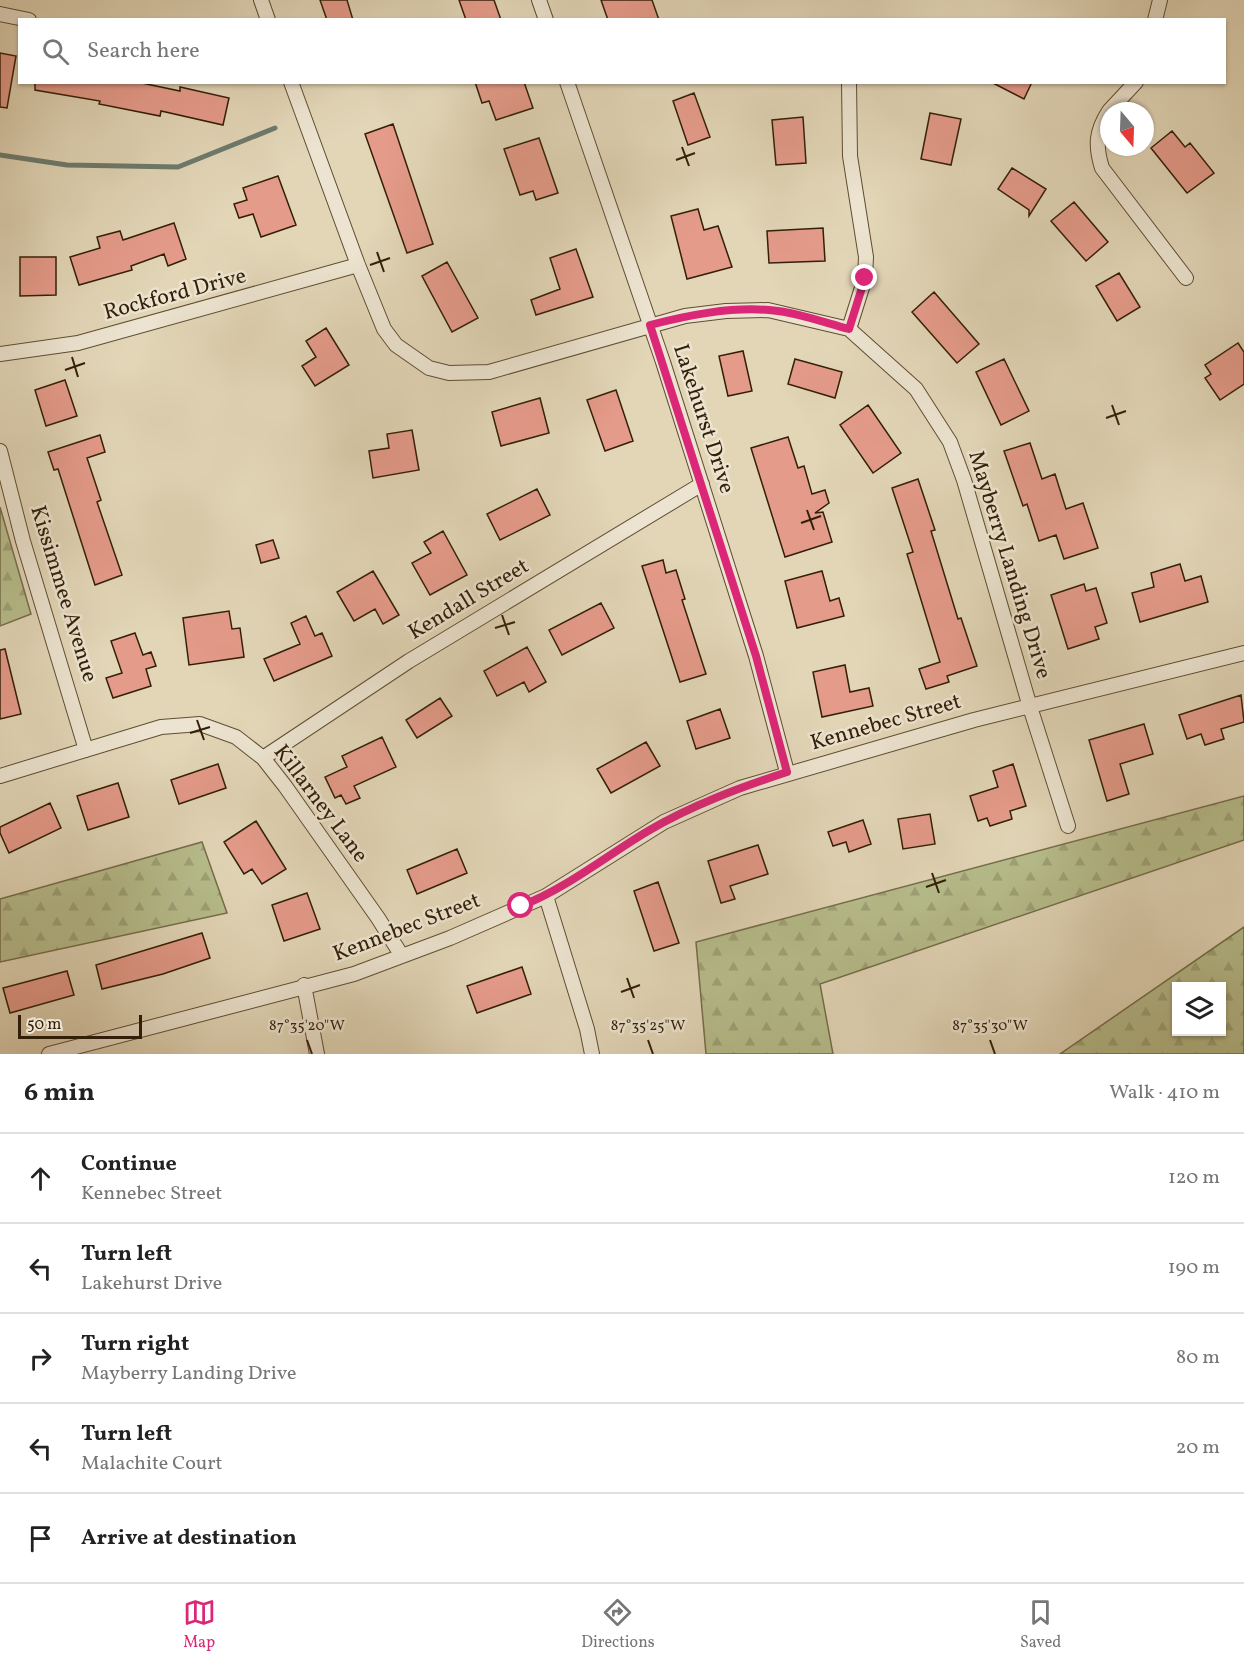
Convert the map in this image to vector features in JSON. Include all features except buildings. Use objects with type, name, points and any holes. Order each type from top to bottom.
[{"type":"street","points":[[261,0],[267,18]]},
{"type":"street","points":[[539,0],[545,18]]},
{"type":"street","points":[[1156,18],[1160,0]]},
{"type":"street","points":[[0,14],[19,18]]},
{"type":"street","name":"Mayberry Landing Drive","points":[[292,84],[384,329],[396,345],[429,368],[449,373],[489,372],[684,316],[726,311],[768,310],[849,329],[916,389],[950,442],[964,480],[1030,707],[1068,826]]},
{"type":"street","name":"Lakehurst Drive","points":[[568,84],[702,484],[769,701],[787,772]]},
{"type":"street","points":[[849,84],[850,156],[866,257],[865,278],[849,329]]},
{"type":"street","points":[[1117,102],[1134,84]]},
{"type":"street","points":[[1100,124],[1096,147],[1101,168],[1186,278]]},
{"type":"street","name":"Rockford Drive","points":[[0,354],[78,343],[358,265]]},
{"type":"street","name":"Kissimmee Avenue","points":[[0,451],[23,541],[86,750]]},
{"type":"street","name":"Kendall Street","points":[[263,758],[408,661],[702,484]]},
{"type":"street","name":"Kennebec Street","points":[[49,1054],[304,985],[354,974],[402,956],[546,896],[663,822],[711,799],[787,772],[1143,676],[1244,653]]},
{"type":"street","name":"Killarney Lane","points":[[0,777],[162,727],[200,724],[236,737],[263,758],[378,918],[402,956]]},
{"type":"street","points":[[546,896],[584,1019],[592,1054]]},
{"type":"street","points":[[304,985],[317,1054]]},
{"type":"green space","points":[[0,507],[31,614],[0,626]]},
{"type":"green space","points":[[1244,796],[1244,840],[820,984],[833,1054],[706,1054],[696,942]]},
{"type":"green space","points":[[202,842],[227,913],[0,962],[0,899]]},
{"type":"green space","points":[[1244,927],[1244,1054],[1060,1054]]},
{"type":"waterway","points":[[0,155],[67,165],[178,167],[275,128]]},
{"type":"route","points":[[521,906],[546,896],[663,822],[701,803],[787,772],[756,656],[650,325],[684,316],[726,311],[768,310],[849,329],[865,278]]}]
